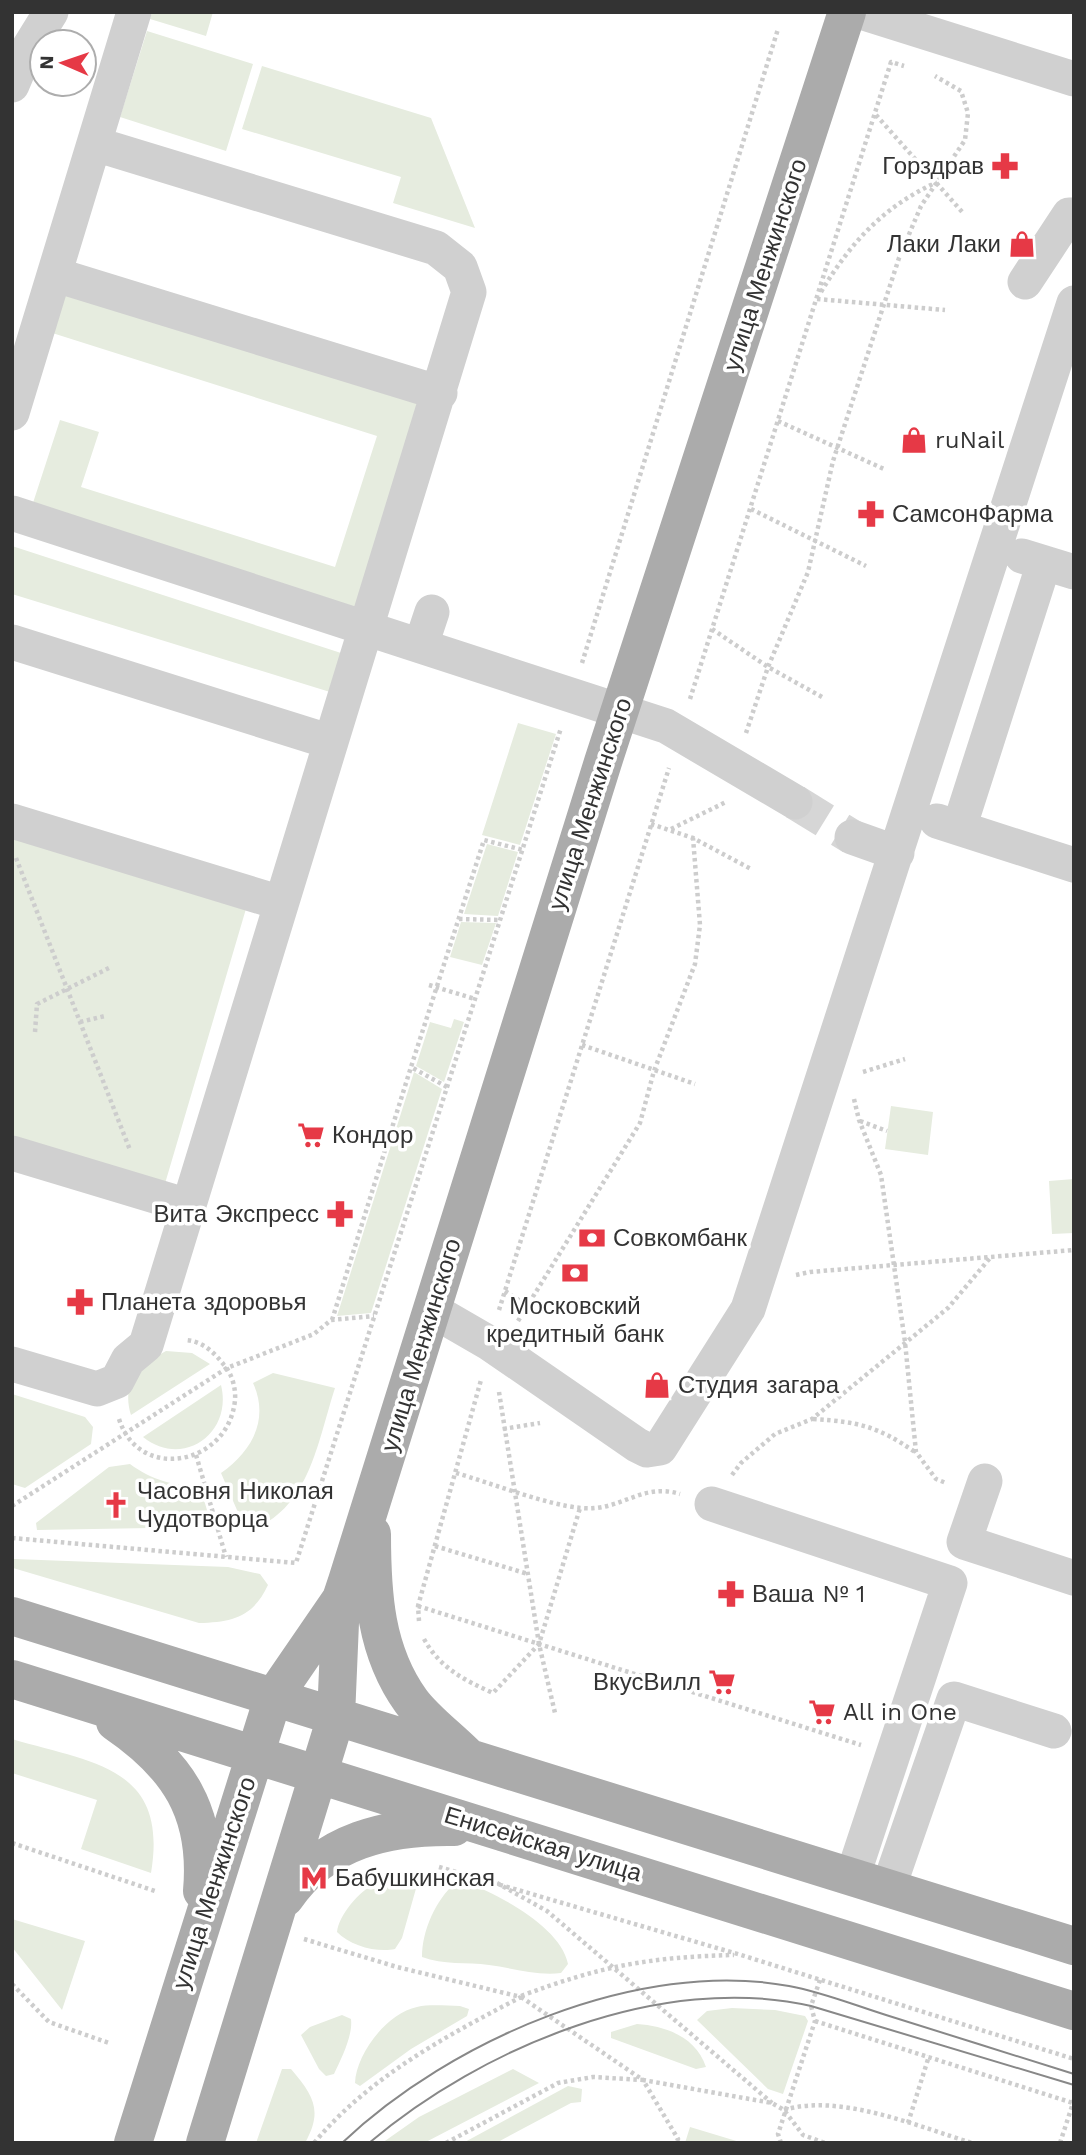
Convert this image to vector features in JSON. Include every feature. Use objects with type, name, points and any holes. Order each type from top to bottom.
[{"type":"main road","name":"улица Менжинского","points":[[205,2143],[336,1717],[341,1599],[619,711],[847,12]]},
{"type":"main road","points":[[373,1497],[373,1591],[377,1625],[388,1661],[412,1702],[471,1760]]},
{"type":"main road","name":"улица Менжинского","points":[[133,2143],[273,1698],[341,1599]]},
{"type":"main road","points":[[12,1616],[1074,1946]]},
{"type":"main road","name":"Енисейская улица","points":[[12,1679],[1074,2011]]},
{"type":"main road","points":[[87,1703],[148,1744],[180,1780],[196,1817],[204,1868],[201,1925]]},
{"type":"main road","points":[[278,1908],[293,1886],[332,1851],[373,1835],[416,1827],[490,1828]]},
{"type":"lane","points":[[12,85],[25,54],[51,12]]},
{"type":"lane","points":[[12,413],[134,12]]},
{"type":"lane","points":[[862,12],[1074,79]]},
{"type":"lane","points":[[12,1364],[97,1389],[117,1381],[128,1360],[146,1345],[469,292],[460,267],[436,248],[95,144]]},
{"type":"lane","points":[[1025,282],[1069,215],[1074,215]]},
{"type":"lane","points":[[56,275],[440,393]]},
{"type":"lane","points":[[432,1310],[495,1347],[637,1445],[647,1450],[660,1448],[748,1309],[756,1287],[1074,303]]},
{"type":"lane","points":[[12,513],[368,627],[426,629],[571,696],[666,726],[795,802]]},
{"type":"lane","points":[[960,828],[1059,567],[995,548]]},
{"type":"lane","points":[[12,642],[331,742]]},
{"type":"lane","points":[[910,812],[1074,865]]},
{"type":"lane","points":[[12,821],[281,903]]},
{"type":"lane","points":[[852,837],[897,853]]},
{"type":"lane","points":[[12,1153],[188,1206]]},
{"type":"lane","points":[[852,1878],[982,1489]]},
{"type":"lane","points":[[712,1504],[950,1583]]},
{"type":"lane","points":[[964,1542],[1074,1578]]},
{"type":"lane","points":[[888,1889],[954,1699],[1054,1731]]},
{"type":"path","points":[[12,1538],[296,1563],[523,850],[778,29]]},
{"type":"path","points":[[580,1508],[539,1644],[494,1693],[462,1679],[434,1657],[421,1633],[418,1606],[495,1347],[505,1291],[891,62],[917,70]]},
{"type":"path","points":[[735,767],[768,667],[808,572],[838,446],[884,304],[921,206],[965,140],[968,113],[961,91],[946,80],[930,74]]},
{"type":"path","points":[[875,114],[964,214]]},
{"type":"path","points":[[817,299],[867,227],[892,206],[938,182]]},
{"type":"path","points":[[817,299],[945,310]]},
{"type":"path","points":[[778,421],[884,469]]},
{"type":"path","points":[[751,509],[866,566]]},
{"type":"path","points":[[712,629],[768,667],[822,697]]},
{"type":"path","points":[[671,830],[765,784]]},
{"type":"path","points":[[651,824],[693,838],[751,869]]},
{"type":"path","points":[[555,1713],[527,1574],[497,1378],[495,1347],[527,1305],[640,1123],[654,1071],[695,964],[700,925],[693,838]]},
{"type":"path","points":[[12,1506],[228,1368],[314,1334],[331,1320],[484,840],[523,850]]},
{"type":"path","points":[[12,848],[146,1193]]},
{"type":"path","points":[[467,872],[473,874]]},
{"type":"path","points":[[459,919],[500,920]]},
{"type":"path","points":[[35,1031],[37,1004],[111,967]]},
{"type":"path","points":[[429,985],[475,999]]},
{"type":"path","points":[[80,1022],[105,1016]]},
{"type":"path","points":[[582,1045],[695,1084]]},
{"type":"path","points":[[860,1073],[905,1059]]},
{"type":"path","points":[[411,1067],[447,1087]]},
{"type":"path","points":[[852,1087],[859,1121],[881,1175],[905,1342],[916,1452]]},
{"type":"path","points":[[859,1121],[887,1131]]},
{"type":"path","points":[[756,1287],[810,1272],[1074,1250]]},
{"type":"path","points":[[456,1473],[580,1508],[611,1507],[642,1491],[672,1491],[712,1504],[741,1463],[775,1434],[812,1419],[948,1308],[990,1258]]},
{"type":"path","points":[[505,1291],[537,1312]]},
{"type":"path","points":[[331,1320],[374,1316]]},
{"type":"path","points":[[117,1381],[115,1405],[127,1434],[137,1446],[157,1457],[181,1459],[196,1455],[222,1437],[233,1416],[236,1393],[228,1368],[214,1352],[193,1340],[169,1338],[146,1345]]},
{"type":"path","points":[[812,1419],[852,1422],[885,1431],[916,1452],[936,1479],[982,1489]]},
{"type":"path","points":[[196,1455],[226,1557]]},
{"type":"path","points":[[435,1546],[527,1574]]},
{"type":"path","points":[[418,1606],[893,1756]]},
{"type":"path","points":[[12,1843],[155,1891]]},
{"type":"path","points":[[435,1866],[489,1879],[741,1955],[1074,2059]]},
{"type":"path","points":[[489,1879],[547,1911],[772,2103],[784,2110],[803,2135],[825,2143]]},
{"type":"path","points":[[301,1948],[309,1930]]},
{"type":"path","points":[[304,1939],[397,1967],[521,1997],[643,2080],[678,2141]]},
{"type":"path","points":[[314,2143],[359,2098],[429,2047],[521,1997],[609,1966],[668,1958],[741,1955]]},
{"type":"path","points":[[781,2143],[778,2134],[815,2021],[811,2006],[820,1980]]},
{"type":"path","points":[[12,1984],[49,2022],[109,2043]]},
{"type":"path","points":[[815,2021],[1073,2102],[1060,2143]]},
{"type":"path","points":[[908,2123],[929,2056]]},
{"type":"path","points":[[446,2143],[558,2083],[593,2077],[643,2080],[772,2103]]},
{"type":"path","points":[[784,2110],[803,2104],[824,2103],[908,2123],[972,2143]]},
{"type":"shaded area","points":[[152,12],[213,12],[206,36],[150,19]]},
{"type":"shaded area","points":[[147,31],[253,64],[226,151],[120,117]]},
{"type":"shaded area","points":[[262,66],[431,118],[475,228],[393,203],[401,177],[242,129]]},
{"type":"shaded area","points":[[60,284],[429,399],[361,615],[31,509],[60,420],[99,432],[81,487],[335,567],[377,436],[46,331]]},
{"type":"shaded area","points":[[12,546],[341,653],[330,692],[12,594]]},
{"type":"shaded area","points":[[518,723],[556,734],[520,845],[482,835]]},
{"type":"shaded area","points":[[12,832],[248,902],[164,1187],[12,1141]]},
{"type":"shaded area","points":[[487,844],[518,852],[498,916],[464,914]]},
{"type":"shaded area","points":[[461,922],[496,923],[482,965],[450,957]]},
{"type":"shaded area","points":[[454,1019],[464,1022],[444,1082],[416,1066],[430,1022],[451,1028]]},
{"type":"shaded area","points":[[414,1072],[442,1089],[371,1313],[337,1316]]},
{"type":"shaded area","points":[[891,1106],[933,1112],[928,1155],[885,1149]]},
{"type":"shaded area","points":[[1074,1179],[1074,1233],[1052,1234],[1049,1181]]},
{"type":"shaded area","points":[[166,1351],[192,1353],[210,1364],[131,1415],[128,1393],[135,1376],[148,1362]]},
{"type":"shaded area","points":[[273,1373],[335,1388],[317,1449],[300,1488],[288,1505],[254,1529],[243,1524],[221,1473],[241,1455],[255,1434],[259,1410],[253,1383]]},
{"type":"shaded area","points":[[221,1385],[223,1402],[219,1418],[202,1441],[174,1449],[158,1446],[143,1437]]},
{"type":"shaded area","points":[[12,1394],[85,1417],[93,1427],[91,1444],[25,1488],[12,1484]]},
{"type":"shaded area","points":[[130,1464],[163,1481],[200,1486],[211,1524],[206,1527],[37,1530],[36,1523],[109,1467]]},
{"type":"shaded area","points":[[14,1559],[228,1567],[260,1574],[268,1585],[256,1604],[241,1616],[199,1623],[13,1568]]},
{"type":"shaded area","points":[[12,1739],[96,1764],[118,1775],[136,1790],[148,1810],[153,1838],[151,1873],[81,1849],[97,1800],[12,1773]]},
{"type":"shaded area","points":[[398,1880],[417,1885],[402,1938],[395,1949],[365,1947],[349,1941],[337,1932],[346,1911],[363,1892],[375,1884]]},
{"type":"shaded area","points":[[466,1882],[527,1914],[554,1937],[568,1964],[561,1973],[534,1973],[422,1957],[424,1936],[436,1907],[455,1883]]},
{"type":"shaded area","points":[[12,1919],[85,1941],[62,2010],[12,1947]]},
{"type":"shaded area","points":[[422,2006],[460,2006],[469,2009],[467,2016],[411,2049],[360,2086],[355,2083],[367,2048],[384,2026],[395,2017]]},
{"type":"shaded area","points":[[732,2008],[775,2010],[805,2016],[808,2021],[783,2094],[768,2089],[697,2020],[707,2011]]},
{"type":"shaded area","points":[[342,2015],[351,2019],[348,2040],[334,2074],[326,2076],[319,2069],[301,2035],[310,2027]]},
{"type":"shaded area","points":[[637,2024],[659,2027],[679,2035],[695,2048],[706,2067],[696,2069],[611,2038],[611,2032]]},
{"type":"shaded area","points":[[282,2069],[291,2069],[310,2096],[315,2113],[311,2132],[305,2143],[256,2143]]},
{"type":"shaded area","points":[[513,2069],[539,2083],[424,2143],[382,2143],[419,2117]]},
{"type":"shaded area","points":[[568,2086],[582,2089],[581,2102],[571,2103],[496,2143],[463,2143]]},
{"type":"shaded area","points":[[690,2127],[743,2143],[685,2143]]},
{"type":"tunnel","points":[[795,802],[852,837]]},
{"type":"tram line","points":[[342,2143],[386,2106],[436,2071],[491,2041],[550,2015],[610,1996],[671,1984],[731,1980],[789,1986],[826,1995],[1074,2074]]},
{"type":"tram line","points":[[369,2143],[414,2108],[465,2076],[519,2048],[576,2026],[635,2009],[695,2000],[754,1998],[811,2006],[1074,2085]]},
{"type":"place","name":"Горздрав","points":[[1005,166]]},
{"type":"place","name":"Лаки Лаки","points":[[1022,244]]},
{"type":"place","name":"ruNail","points":[[914,440]]},
{"type":"place","name":"СамсонФарма","points":[[871,514]]},
{"type":"place","name":"Кондор","points":[[311,1135]]},
{"type":"place","name":"Вита Экспресс","points":[[340,1214]]},
{"type":"place","name":"Совкомбанк","points":[[592,1238]]},
{"type":"place","name":"Московский кредитный банк","points":[[575,1273]]},
{"type":"place","name":"Планета здоровья","points":[[80,1302]]},
{"type":"place","name":"Студия загара","points":[[657,1385]]},
{"type":"place","name":"Часовня Николая Чудотворца","points":[[116,1505]]},
{"type":"place","name":"Ваша № 1","points":[[731,1594]]},
{"type":"place","name":"ВкусВилл","points":[[722,1682]]},
{"type":"place","name":"All in One","points":[[822,1712]]},
{"type":"place","name":"Бабушкинская","points":[[314,1878]]}]
